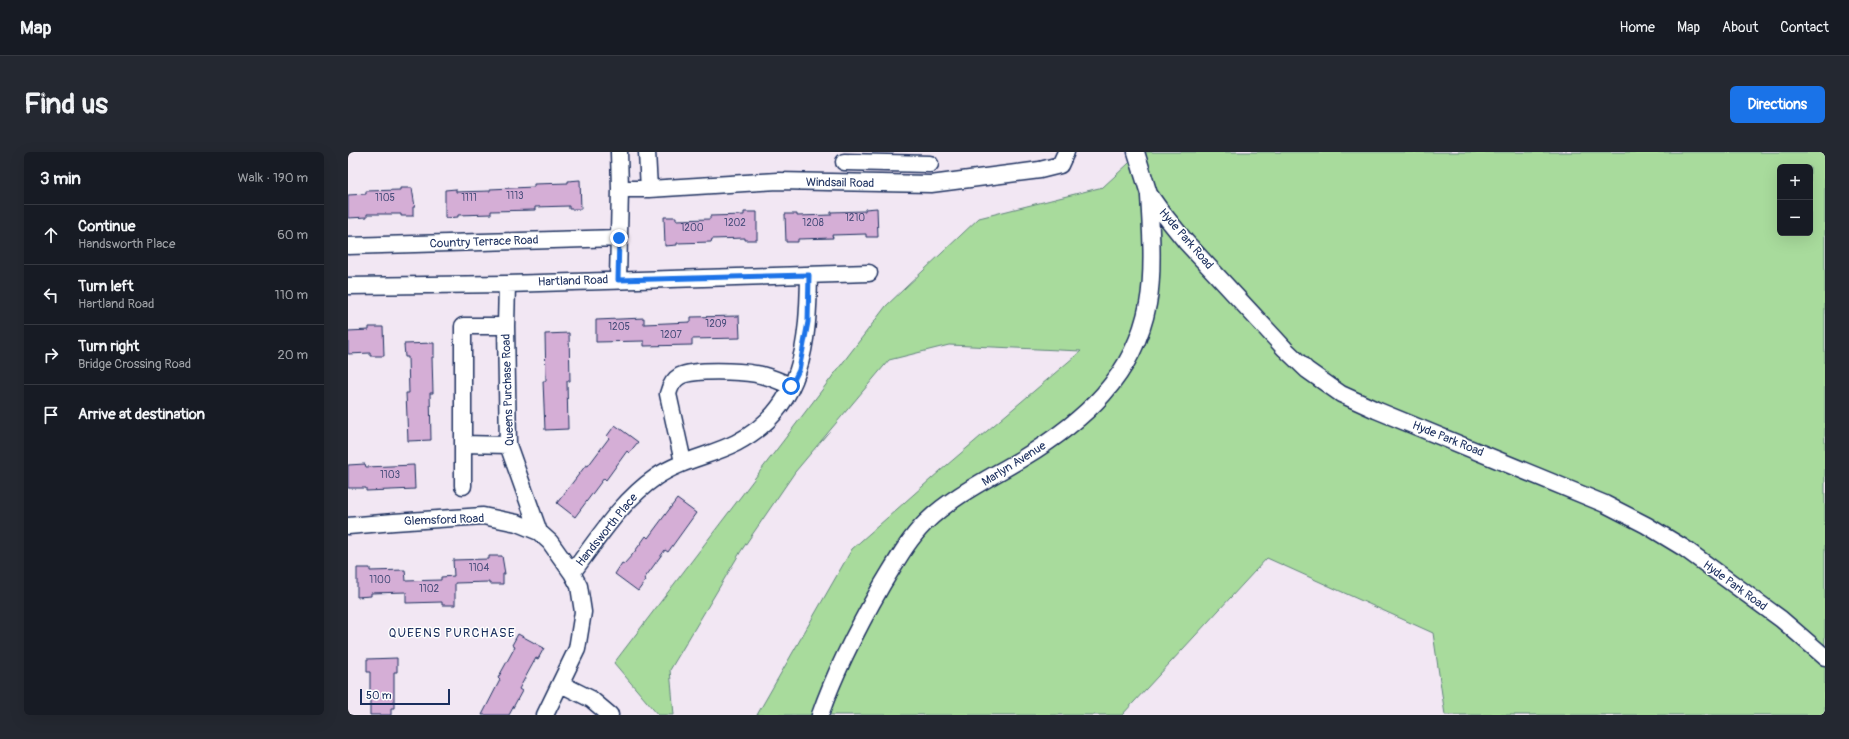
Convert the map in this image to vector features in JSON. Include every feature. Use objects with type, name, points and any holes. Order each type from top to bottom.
[{"type":"street","points":[[618,280],[620,189],[619,152]]},
{"type":"street","points":[[647,152],[649,189]]},
{"type":"street","name":"Hyde Park Road","points":[[1136,152],[1149,194],[1170,224],[1285,349],[1307,370],[1341,394],[1376,410],[1605,504],[1646,525],[1684,548],[1775,615],[1825,657]]},
{"type":"street","points":[[846,183],[844,157],[930,158],[931,184]]},
{"type":"street","name":"Windsail Road","points":[[620,189],[649,189],[778,181],[931,184],[1040,170],[1063,159]]},
{"type":"street","name":"Marlyn Avenue","points":[[820,715],[835,675],[875,598],[897,559],[924,524],[954,500],[1065,431],[1095,405],[1117,379],[1126,364],[1144,325],[1149,302],[1151,220],[1149,194]]},
{"type":"street","name":"Country Terrace Road","points":[[348,246],[619,238]]},
{"type":"street","name":"Hartland Road","points":[[348,286],[507,284],[870,273]]},
{"type":"street","name":"Handsworth Place","points":[[572,573],[612,521],[636,493],[655,478],[683,462],[716,452],[737,443],[756,431],[772,416],[799,370],[808,322],[809,275]]},
{"type":"street","name":"Queens Purchase Road","points":[[507,284],[506,326],[508,445],[538,532],[550,542],[572,573],[579,586],[583,612],[577,649],[561,684],[544,715]]},
{"type":"street","name":"Queens Purchase Road","points":[[463,486],[463,326],[506,326]]},
{"type":"street","points":[[683,462],[668,394],[670,387],[676,379],[696,372],[741,372],[772,378],[791,386]]},
{"type":"street","points":[[463,444],[508,445]]},
{"type":"street","name":"Glemsford Road","points":[[348,526],[483,516],[517,524],[538,532]]},
{"type":"street","points":[[561,684],[591,699],[610,715]]},
{"type":"green space","points":[[1141,152],[1825,152],[1825,715],[1445,715],[1433,633],[1267,558],[1122,715],[757,715],[852,549],[940,471],[1081,351],[949,345],[889,360],[795,472],[741,551],[670,670],[674,715],[658,715],[614,663],[886,306],[979,218],[1103,187]]},
{"type":"building","points":[[580,180],[581,209],[569,209],[569,206],[535,207],[535,210],[491,211],[491,214],[458,215],[458,217],[445,218],[445,190],[456,189],[456,192],[490,191],[490,189],[534,187],[534,184],[568,183],[568,181]]},
{"type":"building","points":[[400,188],[412,188],[415,207],[413,207],[413,216],[401,216],[401,214],[367,214],[367,217],[348,218],[348,195],[366,194],[366,191],[400,190]]},
{"type":"building","points":[[877,208],[878,237],[866,237],[866,234],[832,235],[833,238],[798,239],[798,242],[786,242],[785,214],[797,214],[797,216],[831,215],[831,212],[865,211],[865,209]]},
{"type":"building","points":[[744,212],[757,212],[757,240],[745,240],[745,238],[712,239],[711,242],[677,243],[677,245],[665,246],[664,217],[676,217],[676,220],[710,219],[710,216],[744,215]]},
{"type":"building","points":[[739,316],[740,338],[692,339],[692,345],[644,346],[644,341],[596,342],[596,320],[644,318],[644,324],[691,322],[691,317]]},
{"type":"building","points":[[369,327],[383,327],[384,356],[370,356],[370,353],[348,354],[348,331],[369,330]]},
{"type":"building","points":[[569,333],[570,381],[567,381],[568,429],[545,430],[543,381],[546,381],[545,334]]},
{"type":"building","points":[[434,343],[434,357],[432,357],[433,393],[430,393],[431,440],[408,441],[406,393],[409,393],[408,357],[405,357],[404,344]]},
{"type":"building","points":[[615,425],[638,442],[629,453],[627,451],[606,480],[604,478],[575,517],[557,503],[609,438],[607,436]]},
{"type":"building","points":[[365,464],[366,467],[414,465],[415,489],[366,491],[366,488],[348,488],[348,465]]},
{"type":"building","points":[[677,499],[696,513],[668,552],[665,550],[644,579],[646,580],[638,591],[615,574],[622,563],[624,564],[633,554],[646,536],[648,538]]},
{"type":"building","points":[[489,556],[502,556],[505,574],[503,574],[503,584],[489,584],[489,582],[455,583],[455,605],[442,605],[442,602],[406,603],[406,592],[371,593],[371,596],[357,597],[357,568],[370,568],[370,571],[405,570],[406,581],[441,580],[441,577],[454,576],[453,560],[489,559]]},
{"type":"building","points":[[518,634],[544,648],[538,659],[536,658],[519,689],[522,691],[509,715],[482,715],[500,680],[498,678],[515,647],[512,645]]},
{"type":"building","points":[[397,658],[397,672],[394,672],[394,708],[391,708],[391,715],[370,715],[370,672],[367,672],[367,659]]},
{"type":"district","name":"QUEENS PURCHASE","points":[[452,633]]},
{"type":"route","points":[[619,238],[618,280],[809,275],[808,322],[799,370],[791,386]]}]
